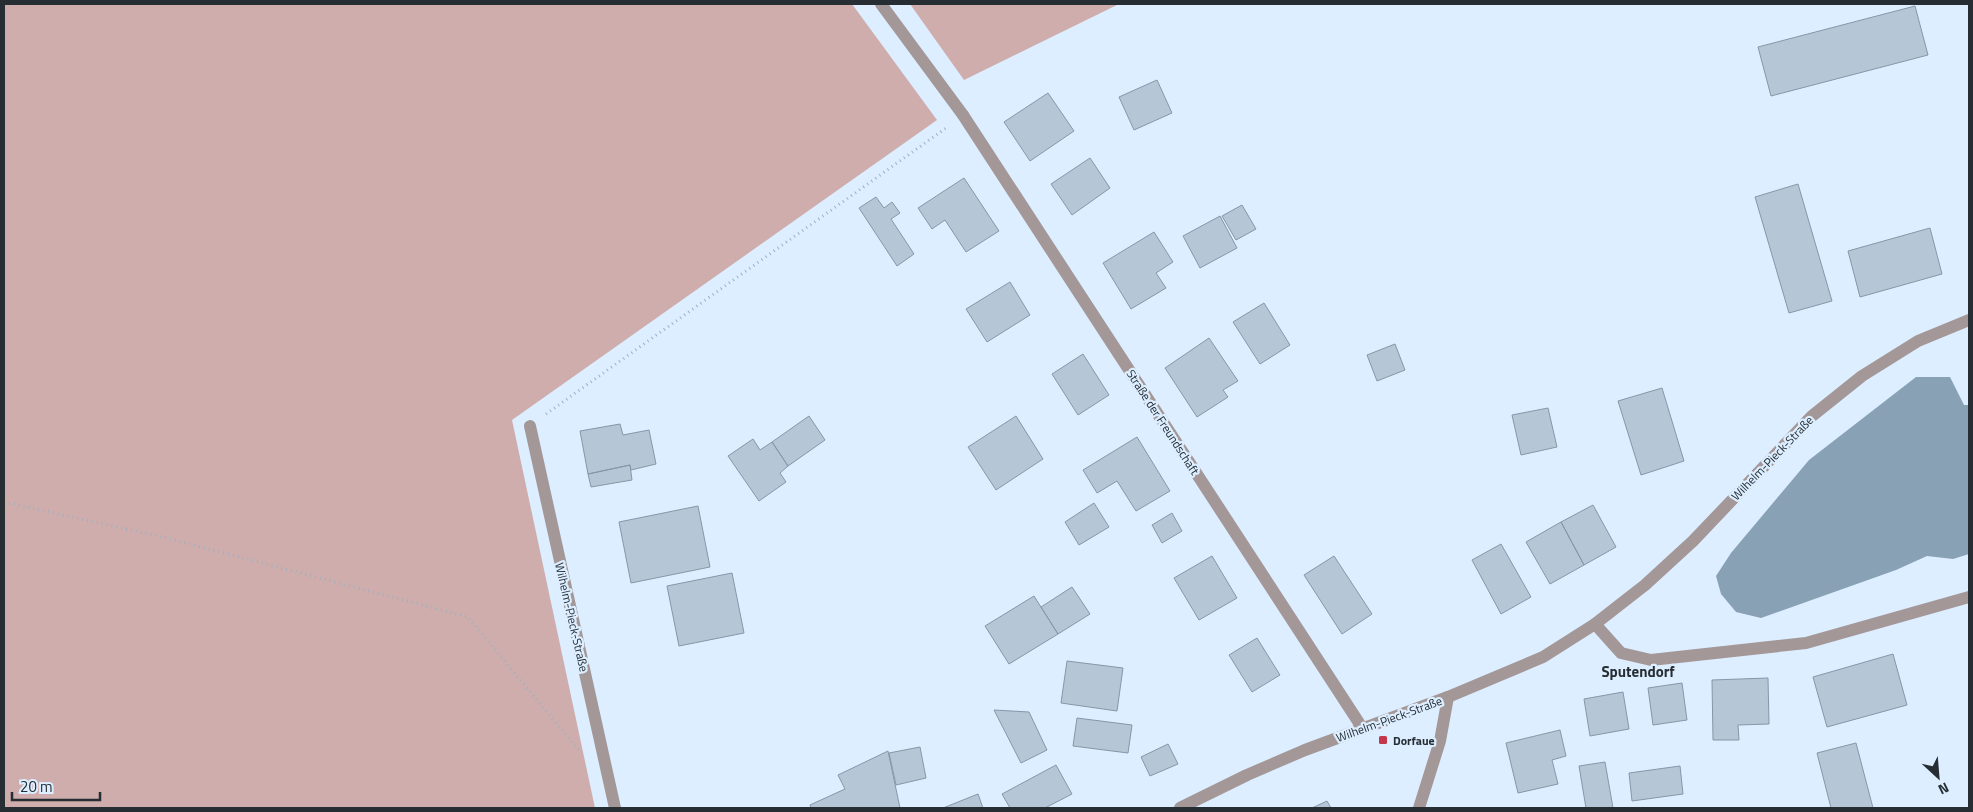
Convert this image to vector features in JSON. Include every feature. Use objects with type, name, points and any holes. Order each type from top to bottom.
[{"type":"street","name":"Straße der Freundschaft","points":[[881,4],[963,115],[1362,729]]},
{"type":"street","name":"Wilhelm-Pieck-Straße","points":[[1180,808],[1255,771],[1305,750],[1448,697],[1543,657],[1595,624],[1645,585],[1693,541],[1812,416],[1862,376],[1918,341],[1969,320]]},
{"type":"street","name":"Wilhelm-Pieck-Straße","points":[[530,426],[615,808]]},
{"type":"street","points":[[1595,624],[1620,653],[1651,660],[1806,643],[1969,597]]},
{"type":"street","points":[[1419,808],[1440,741],[1448,697]]},
{"type":"path","points":[[530,426],[963,115]]},
{"type":"path","points":[[4,502],[167,538],[468,617],[586,759]]},
{"type":"shaded area","points":[[4,4],[852,4],[937,120],[512,420],[595,808],[4,808]]},
{"type":"shaded area","points":[[910,4],[1119,4],[964,80]]},
{"type":"water","points":[[1916,377],[1950,377],[1964,405],[1969,405],[1969,554],[1953,559],[1927,556],[1896,570],[1761,618],[1736,612],[1721,594],[1716,576],[1731,553],[1809,460]]},
{"type":"building","points":[[1915,6],[1928,55],[1771,96],[1758,47]]},
{"type":"building","points":[[1157,80],[1172,113],[1134,130],[1119,97]]},
{"type":"building","points":[[1048,93],[1074,131],[1030,161],[1004,122]]},
{"type":"building","points":[[1090,158],[1110,188],[1072,215],[1051,184]]},
{"type":"building","points":[[964,178],[999,231],[966,252],[945,220],[932,229],[918,208]]},
{"type":"building","points":[[1798,184],[1832,301],[1789,313],[1755,197]]},
{"type":"building","points":[[876,197],[884,208],[892,202],[900,213],[891,219],[914,254],[897,266],[859,208]]},
{"type":"building","points":[[1242,205],[1256,229],[1236,240],[1222,216]]},
{"type":"building","points":[[1220,216],[1237,248],[1200,268],[1183,236]]},
{"type":"building","points":[[1930,228],[1942,274],[1860,297],[1848,251]]},
{"type":"building","points":[[1154,232],[1173,262],[1156,273],[1166,288],[1131,309],[1103,263]]},
{"type":"building","points":[[1010,282],[1030,315],[987,342],[966,309]]},
{"type":"building","points":[[1264,303],[1290,345],[1260,364],[1233,322]]},
{"type":"building","points":[[1209,338],[1238,381],[1223,390],[1228,397],[1197,417],[1165,368]]},
{"type":"building","points":[[1395,344],[1405,370],[1377,381],[1367,355]]},
{"type":"building","points":[[1083,354],[1109,395],[1078,415],[1052,374]]},
{"type":"building","points":[[1662,388],[1684,461],[1641,475],[1618,401]]},
{"type":"building","points":[[1548,408],[1557,447],[1521,455],[1512,415]]},
{"type":"building","points":[[809,416],[825,440],[788,466],[772,442]]},
{"type":"building","points":[[1016,416],[1043,459],[996,490],[968,447]]},
{"type":"building","points":[[620,424],[623,435],[649,430],[656,464],[631,470],[630,465],[588,474],[580,431]]},
{"type":"building","points":[[1137,437],[1170,491],[1136,511],[1117,481],[1097,493],[1083,470]]},
{"type":"building","points":[[753,439],[760,450],[772,442],[788,466],[780,473],[786,482],[759,501],[728,456]]},
{"type":"building","points":[[630,465],[632,480],[591,487],[588,474]]},
{"type":"building","points":[[1094,503],[1109,527],[1079,545],[1065,522]]},
{"type":"building","points":[[1593,505],[1616,547],[1584,565],[1561,522]]},
{"type":"building","points":[[698,506],[710,567],[631,583],[619,522]]},
{"type":"building","points":[[1172,513],[1182,531],[1162,543],[1152,525]]},
{"type":"building","points":[[1561,522],[1584,565],[1550,584],[1526,542]]},
{"type":"building","points":[[1501,544],[1531,597],[1501,614],[1472,560]]},
{"type":"building","points":[[1212,556],[1237,598],[1199,620],[1174,578]]},
{"type":"building","points":[[1334,556],[1372,614],[1342,634],[1304,575]]},
{"type":"building","points":[[732,573],[744,633],[679,646],[667,586]]},
{"type":"building","points":[[1072,587],[1090,614],[1058,634],[1041,607]]},
{"type":"building","points":[[1034,596],[1058,634],[1009,664],[985,626]]},
{"type":"building","points":[[1257,638],[1280,675],[1252,692],[1229,655]]},
{"type":"building","points":[[1893,654],[1907,705],[1827,727],[1813,677]]},
{"type":"building","points":[[1067,661],[1123,668],[1117,711],[1061,703]]},
{"type":"building","points":[[1768,678],[1769,724],[1738,725],[1739,740],[1713,740],[1712,680]]},
{"type":"building","points":[[1682,683],[1687,720],[1653,725],[1648,688]]},
{"type":"building","points":[[1623,692],[1629,729],[1590,736],[1584,699]]},
{"type":"building","points":[[994,710],[1029,712],[1047,750],[1021,763]]},
{"type":"building","points":[[1077,718],[1132,725],[1128,753],[1073,746]]},
{"type":"building","points":[[1560,730],[1566,756],[1552,760],[1558,784],[1518,793],[1506,743]]},
{"type":"building","points":[[1856,743],[1873,808],[1831,808],[1817,753]]},
{"type":"building","points":[[1168,744],[1178,764],[1150,776],[1141,757]]},
{"type":"building","points":[[920,747],[926,778],[896,785],[889,753]]},
{"type":"building","points":[[888,751],[900,808],[811,808],[810,805],[845,789],[838,775]]},
{"type":"building","points":[[1605,762],[1613,808],[1586,808],[1579,766]]},
{"type":"building","points":[[1056,765],[1072,794],[1045,808],[1010,808],[1002,794]]},
{"type":"building","points":[[1680,766],[1683,794],[1632,801],[1629,773]]},
{"type":"building","points":[[978,794],[983,808],[943,808]]},
{"type":"building","points":[[1327,801],[1331,808],[1312,808]]},
{"type":"place","name":"Dorfaue","points":[[1383,740]]},
{"type":"district","name":"Sputendorf","points":[[1638,671]]}]
